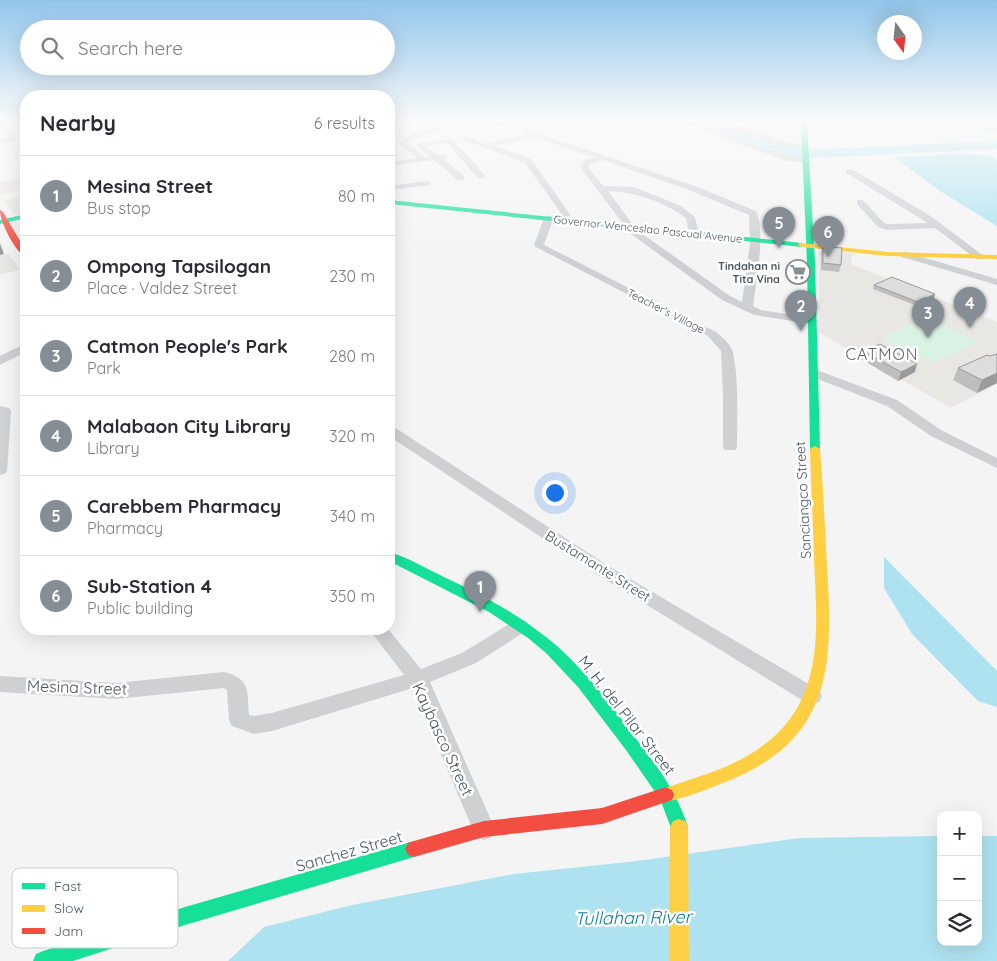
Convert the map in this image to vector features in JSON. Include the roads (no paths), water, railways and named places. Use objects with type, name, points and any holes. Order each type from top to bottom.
[{"type":"main road","name":"Sanciangco Street","points":[[668,795],[722,776],[756,758],[779,742],[798,719],[812,696],[820,668],[824,630],[814,422],[811,246],[805,167]]},
{"type":"main road","name":"Governor Wenceslao Pascual Avenue","points":[[395,203],[754,241],[905,255],[997,257]]},
{"type":"main road","points":[[20,216],[2,218],[20,246]]},
{"type":"main road","name":"M. H. del Pilar Street","points":[[395,559],[482,602],[520,626],[548,647],[574,672],[614,720],[668,795],[676,814],[680,847],[679,961]]},
{"type":"main road","name":"Sanchez Street","points":[[178,918],[484,829],[602,816],[668,795]]},
{"type":"main road","name":"Sanchez Street","points":[[43,961],[84,948]]},
{"type":"street","points":[[449,167],[462,178]]},
{"type":"street","points":[[473,167],[481,176]]},
{"type":"street","points":[[532,167],[565,213],[567,220]]},
{"type":"street","points":[[584,167],[629,223],[629,227],[726,298],[758,313],[812,321]]},
{"type":"street","points":[[629,167],[749,210],[755,216],[747,309]]},
{"type":"street","points":[[849,171],[938,225],[980,257]]},
{"type":"street","points":[[395,179],[401,178]]},
{"type":"street","points":[[395,187],[427,182]]},
{"type":"street","points":[[602,188],[631,189],[678,208],[690,217],[694,234]]},
{"type":"street","points":[[860,202],[881,225],[887,227],[938,225]]},
{"type":"street","name":"Teacher's Village","points":[[549,218],[539,245],[543,248],[712,334],[721,342],[727,351],[730,397],[730,447]]},
{"type":"street","points":[[905,255],[997,282]]},
{"type":"street","points":[[0,361],[20,350]]},
{"type":"street","points":[[814,373],[892,403],[936,433],[997,464]]},
{"type":"street","points":[[0,471],[2,411]]},
{"type":"street","name":"Bustamante Street","points":[[395,434],[604,571],[812,696]]},
{"type":"street","name":"Mesina Street","points":[[0,684],[116,691],[224,680],[232,682],[237,687],[239,720],[254,725],[272,722],[416,678],[462,661],[495,643],[520,626]]},
{"type":"street","name":"Kaybasco Street","points":[[383,635],[421,683],[484,829]]},
{"type":"water","points":[[907,167],[997,167],[997,226],[940,191]]},
{"type":"water","points":[[884,557],[997,671],[997,707],[978,701],[912,634],[884,588]]},
{"type":"water","name":"Tullahan River","points":[[937,836],[937,946],[982,946],[982,836],[997,836],[997,961],[228,961],[264,927],[352,905],[514,874],[637,861],[799,838]]},
{"type":"place","name":"Carebbem Pharmacy","points":[[779,248]]},
{"type":"place","name":"Sub-Station 4","points":[[828,257]]},
{"type":"place","name":"Tindahan ni Tita Vina","points":[[798,272]]},
{"type":"place","name":"Malabaon City Library","points":[[970,328]]},
{"type":"place","name":"Ompong Tapsilogan","points":[[801,331]]},
{"type":"place","name":"Catmon People's Park","points":[[928,338]]},
{"type":"place","name":"Mesina Street","points":[[480,612]]},
{"type":"district","name":"CATMON","points":[[882,354]]}]
